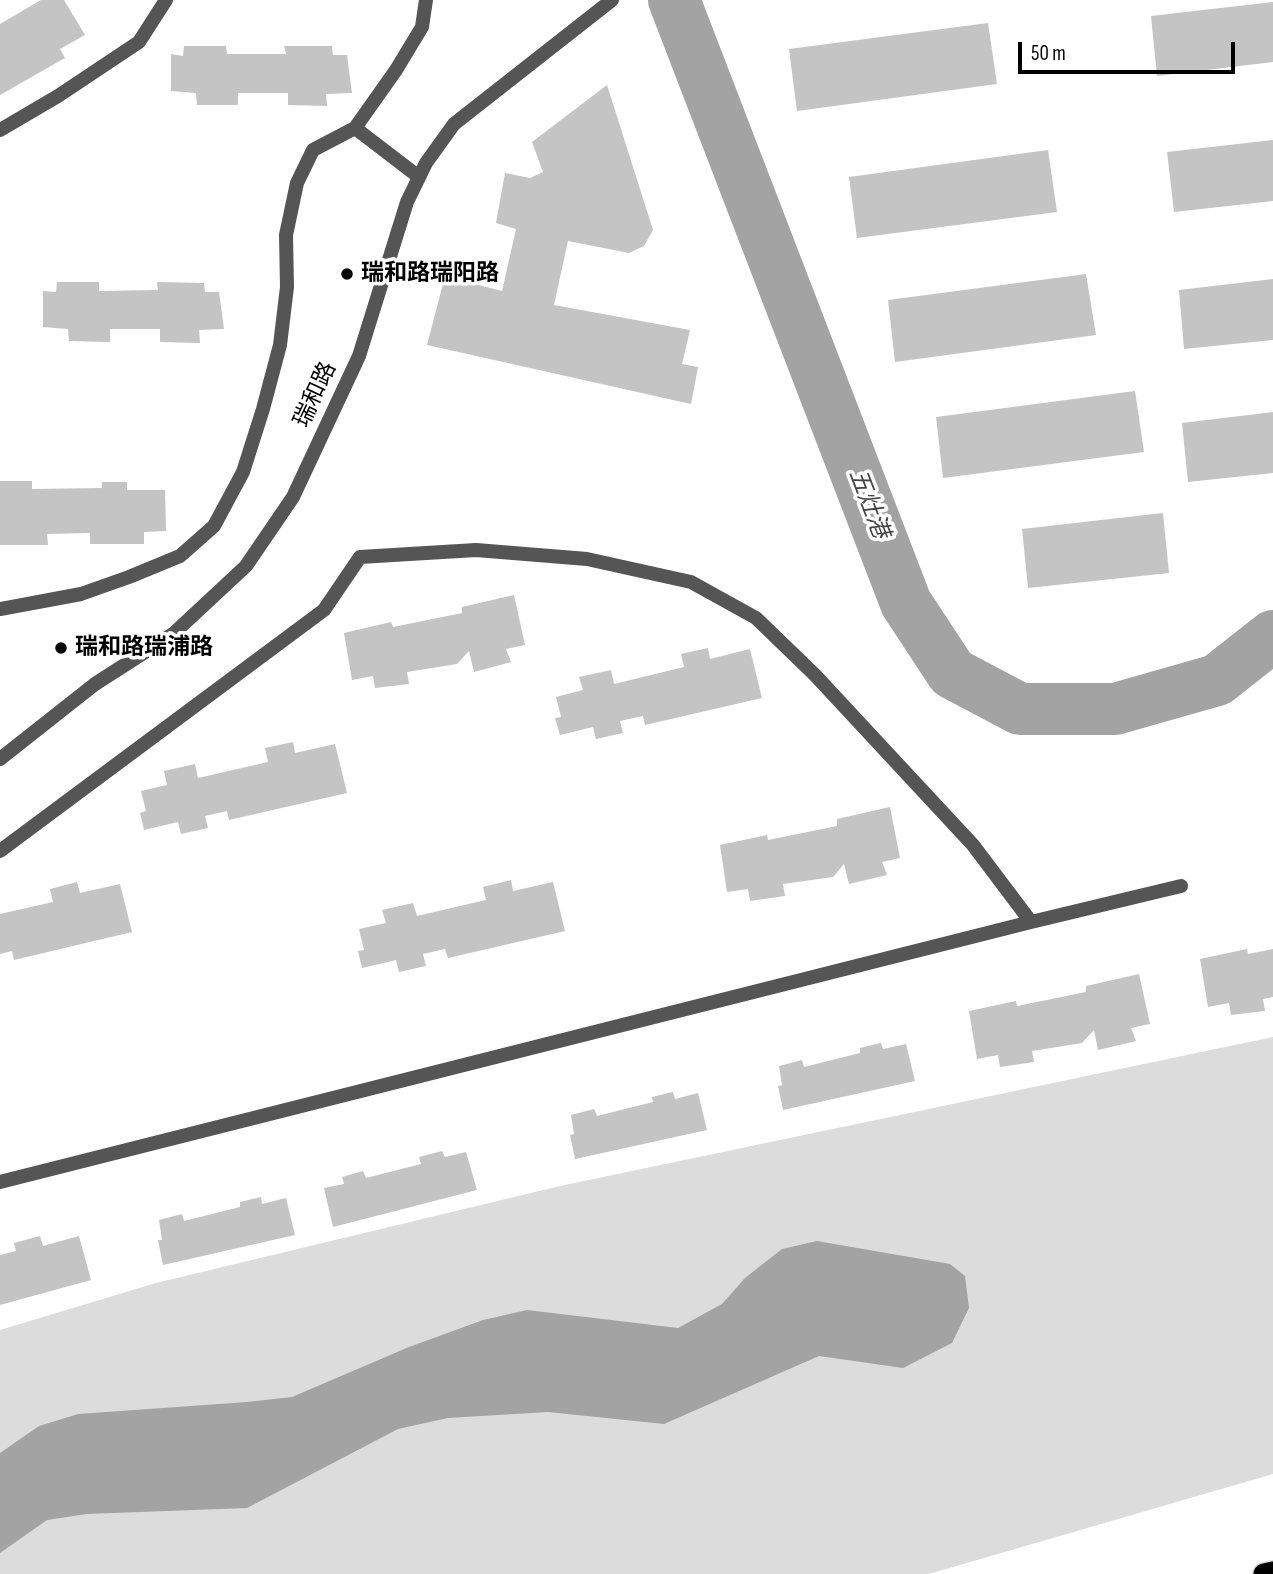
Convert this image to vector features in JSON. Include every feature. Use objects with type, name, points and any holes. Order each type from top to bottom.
[{"type":"highway","points":[[1265,1574],[1273,1572]]},
{"type":"street","points":[[0,130],[58,96],[139,42],[166,0]]},
{"type":"street","points":[[0,609],[81,594],[129,577],[180,556],[214,526],[243,472],[280,345],[287,287],[286,235],[297,183],[313,150],[355,128],[396,70],[422,27],[426,0]]},
{"type":"street","name":"瑞和路","points":[[0,759],[95,684],[173,634],[246,566],[293,497],[359,356],[407,202],[419,177],[454,124],[602,4]]},
{"type":"street","points":[[355,128],[419,177]]},
{"type":"street","points":[[0,851],[324,610],[360,557],[476,550],[587,559],[691,582],[756,618],[815,675],[973,845],[1031,922]]},
{"type":"street","points":[[0,1182],[1181,886]]},
{"type":"shaded area","points":[[1273,1037],[1273,1474],[929,1574],[0,1574],[0,1330],[156,1283],[560,1186]]},
{"type":"shaded area","points":[[817,1241],[950,1264],[965,1276],[969,1308],[952,1343],[903,1368],[819,1356],[664,1424],[548,1412],[448,1418],[398,1429],[247,1508],[87,1514],[47,1520],[0,1553],[0,1453],[39,1426],[78,1414],[292,1397],[409,1347],[483,1320],[527,1310],[678,1328],[722,1304],[745,1278],[782,1249]]},
{"type":"building","points":[[41,0],[64,0],[85,35],[60,49],[65,58],[0,95],[0,24]]},
{"type":"building","points":[[1273,2],[1273,62],[1157,76],[1151,16]]},
{"type":"building","points":[[988,23],[997,84],[797,111],[789,49]]},
{"type":"building","points":[[184,46],[226,46],[227,54],[286,54],[284,46],[332,46],[333,55],[347,55],[352,93],[326,94],[327,106],[288,105],[288,93],[238,93],[238,105],[197,105],[196,93],[171,91],[171,54],[183,56]]},
{"type":"building","points":[[607,85],[653,230],[644,246],[629,253],[568,241],[554,305],[690,330],[682,364],[698,367],[691,404],[427,345],[445,276],[502,291],[516,229],[496,223],[505,173],[530,178],[543,172],[532,142]]},
{"type":"building","points":[[1273,140],[1273,201],[1174,212],[1167,152]]},
{"type":"building","points":[[1048,150],[1057,212],[857,238],[849,177]]},
{"type":"building","points":[[1086,274],[1096,335],[895,362],[888,300]]},
{"type":"building","points":[[1273,279],[1273,340],[1184,349],[1179,290]]},
{"type":"building","points":[[57,282],[99,282],[99,291],[158,290],[157,282],[204,283],[205,292],[219,292],[224,329],[199,330],[200,343],[160,342],[160,329],[110,329],[110,342],[69,341],[68,329],[43,327],[43,291],[56,292]]},
{"type":"building","points":[[1135,391],[1144,452],[943,478],[936,417]]},
{"type":"building","points":[[1273,412],[1273,473],[1188,482],[1182,423]]},
{"type":"building","points":[[0,481],[32,481],[32,489],[102,488],[102,482],[127,482],[127,490],[165,490],[166,531],[144,532],[144,544],[90,544],[90,533],[47,534],[48,545],[0,545]]},
{"type":"building","points":[[1163,513],[1169,573],[1028,588],[1022,529]]},
{"type":"building","points":[[514,595],[525,645],[506,649],[511,662],[474,672],[469,651],[457,664],[407,672],[409,684],[375,688],[373,676],[352,680],[344,633],[391,622],[393,627],[462,613],[462,607]]},
{"type":"building","points":[[708,648],[710,659],[750,649],[762,698],[645,725],[643,716],[620,721],[623,733],[596,739],[593,727],[560,735],[555,718],[561,717],[556,697],[583,690],[579,677],[611,670],[614,684],[684,667],[681,654]]},
{"type":"building","points":[[293,742],[295,753],[335,744],[347,793],[229,820],[227,811],[205,816],[208,828],[181,834],[178,822],[144,830],[140,813],[146,811],[141,791],[167,785],[164,771],[195,764],[198,778],[268,762],[265,748]]},
{"type":"building","points":[[890,807],[900,858],[882,862],[887,875],[849,884],[844,864],[833,877],[783,884],[785,896],[750,901],[748,889],[727,892],[720,845],[767,835],[768,840],[837,826],[837,819]]},
{"type":"building","points":[[511,880],[513,891],[553,882],[565,931],[448,958],[445,949],[423,954],[426,966],[399,972],[396,960],[362,968],[358,951],[364,950],[359,929],[386,923],[382,910],[413,903],[417,916],[486,900],[483,887]]},
{"type":"building","points":[[77,882],[80,893],[120,884],[132,932],[14,960],[12,951],[0,954],[0,914],[53,902],[50,889]]},
{"type":"building","points":[[1247,949],[1248,954],[1273,949],[1273,997],[1263,999],[1265,1011],[1231,1015],[1229,1003],[1208,1007],[1200,959]]},
{"type":"building","points":[[1139,974],[1150,1024],[1131,1028],[1136,1041],[1098,1050],[1094,1030],[1082,1043],[1032,1051],[1034,1062],[1000,1067],[998,1055],[977,1059],[969,1011],[1016,1001],[1017,1006],[1086,992],[1086,986]]},
{"type":"building","points":[[881,1043],[883,1049],[906,1044],[915,1081],[783,1110],[778,1086],[782,1085],[779,1066],[802,1060],[804,1067],[860,1053],[860,1048]]},
{"type":"building","points":[[673,1092],[675,1099],[698,1093],[707,1130],[575,1159],[570,1135],[574,1134],[571,1115],[594,1109],[597,1116],[653,1102],[652,1097]]},
{"type":"building","points":[[442,1151],[445,1157],[466,1152],[477,1190],[333,1227],[324,1188],[344,1184],[342,1177],[363,1171],[366,1178],[421,1164],[419,1157]]},
{"type":"building","points":[[261,1197],[262,1204],[286,1198],[295,1235],[163,1265],[158,1240],[162,1240],[159,1220],[182,1214],[184,1221],[240,1207],[240,1202]]},
{"type":"building","points":[[40,1236],[43,1246],[79,1236],[91,1280],[0,1305],[0,1255],[16,1251],[14,1243]]},
{"type":"waterway","name":"五灶港","points":[[674,0],[906,603],[952,673],[1020,709],[1115,709],[1217,680],[1273,636]]},
{"type":"place","name":"瑞和路瑞阳路","points":[[347,274]]},
{"type":"place","name":"瑞和路瑞浦路","points":[[61,648]]}]
